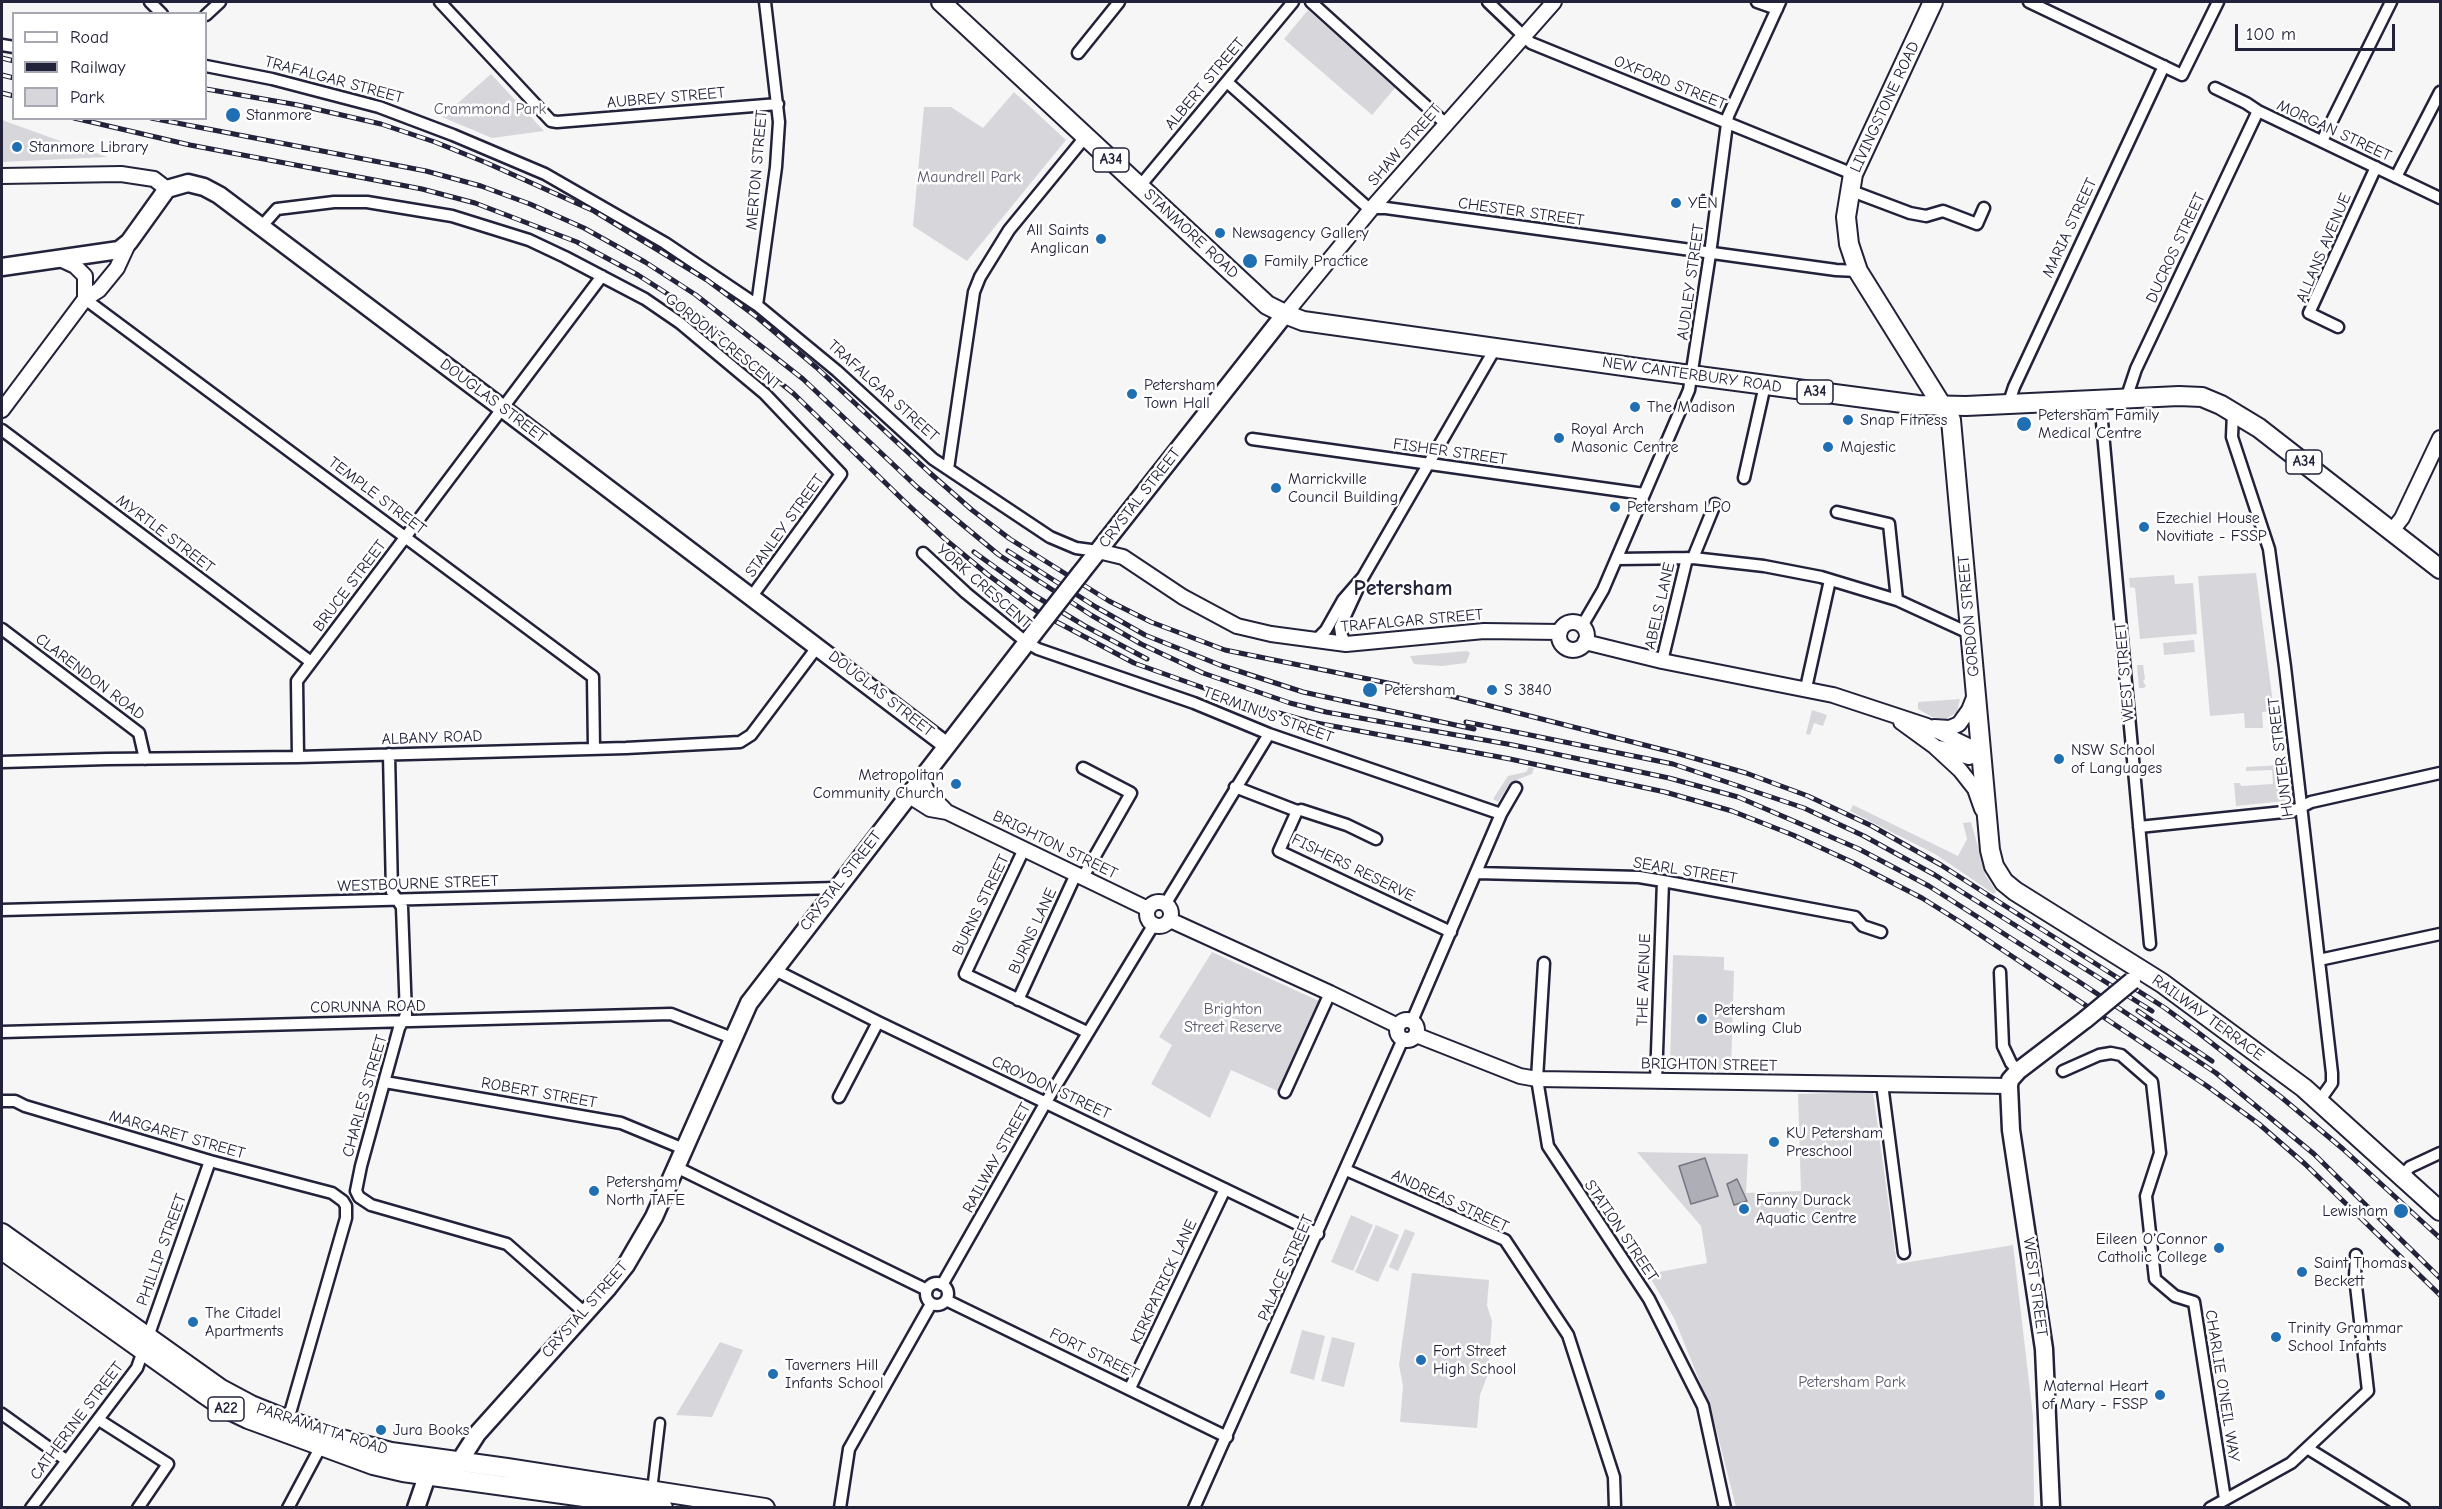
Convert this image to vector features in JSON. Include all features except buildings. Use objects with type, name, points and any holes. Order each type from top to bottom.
[{"type":"main road","name":"STANMORE ROAD","points":[[941,2],[1268,304],[1285,314]]},
{"type":"main road","name":"LIVINGSTONE ROAD","points":[[1934,2],[1851,182],[1846,217],[1849,244],[1858,271],[1942,406]]},
{"type":"main road","name":"DOUGLAS STREET","points":[[167,189],[188,183],[204,187],[261,227],[752,596],[946,745]]},
{"type":"main road","points":[[2,267],[115,251],[129,242],[167,189]]},
{"type":"main road","name":"NEW CANTERBURY ROAD","points":[[1285,314],[1303,321],[1918,405],[2008,405],[2191,396],[2213,401],[2232,411],[2282,445],[2440,569]]},
{"type":"main road","name":"CRYSTAL STREET","points":[[454,1470],[477,1434],[585,1313],[614,1284],[654,1217],[749,1003],[773,969],[1285,314]]},
{"type":"main road","name":"GORDON STREET","points":[[1942,406],[1952,428],[1988,829]]},
{"type":"main road","name":"RAILWAY TERRACE","points":[[1988,829],[1994,866],[2004,882],[2137,975],[2186,1000],[2320,1100],[2440,1211]]},
{"type":"main road","points":[[2008,1086],[2018,1071],[2086,1019],[2137,975]]},
{"type":"main road","name":"WEST STREET","points":[[2008,1086],[2011,1130],[2044,1348],[2051,1508]]},
{"type":"main road","name":"PARRAMATTA ROAD","points":[[2,1233],[146,1344],[223,1407],[248,1419],[373,1465],[428,1476],[454,1470],[517,1469],[677,1501],[765,1508]]},
{"type":"main road","name":"PARRAMATTA ROAD","points":[[2,1250],[146,1344],[221,1389],[251,1405],[288,1420],[372,1448],[454,1470],[663,1508]]},
{"type":"main road","points":[[416,1508],[428,1476]]},
{"type":"street","points":[[207,14],[220,2]]},
{"type":"street","name":"AUBREY STREET","points":[[440,2],[547,117],[557,122],[778,104]]},
{"type":"street","name":"MERTON STREET","points":[[757,305],[776,167],[778,104],[765,2]]},
{"type":"street","points":[[1078,52],[1119,2]]},
{"type":"street","name":"ALBERT STREET","points":[[1140,186],[1293,2]]},
{"type":"street","points":[[1311,2],[1446,124]]},
{"type":"street","name":"OXFORD STREET","points":[[1488,2],[1531,43],[1727,123],[1910,213],[1926,216],[1943,211],[1977,224],[1984,208]]},
{"type":"street","name":"SHAW STREET","points":[[1285,314],[1372,208],[1554,2]]},
{"type":"street","points":[[1757,2],[1778,5]]},
{"type":"street","points":[[2029,2],[2182,75],[2218,2]]},
{"type":"street","points":[[2322,141],[2391,2]]},
{"type":"street","name":"AUDLEY STREET","points":[[1582,626],[1617,560],[1689,390],[1727,123],[1734,101],[1778,5]]},
{"type":"street","name":"TRAFALGAR STREET","points":[[207,66],[272,79],[379,107],[519,161],[553,178],[665,243],[757,305],[837,371],[922,451],[1023,520],[1057,540],[1076,548],[1112,553],[1126,559],[1183,597],[1237,626],[1256,632],[1316,642],[1346,644],[1484,631],[1560,632]]},
{"type":"street","name":"MARIA STREET","points":[[2008,405],[2023,367],[2164,66]]},
{"type":"street","points":[[1227,82],[1366,206],[1372,208]]},
{"type":"street","name":"MORGAN STREET","points":[[2216,88],[2258,111],[2440,198]]},
{"type":"street","points":[[2396,177],[2440,92]]},
{"type":"street","name":"DUCROS STREET","points":[[2126,399],[2136,369],[2258,111]]},
{"type":"street","points":[[948,469],[974,292],[980,277],[1009,230],[1086,136]]},
{"type":"street","name":"ALLANS AVENUE","points":[[2338,327],[2309,313],[2376,167]]},
{"type":"street","points":[[2,177],[135,175],[154,179],[167,189]]},
{"type":"street","name":"GORDON CRESCENT","points":[[261,227],[277,209],[333,202],[367,202],[452,216],[529,240],[645,299],[681,323],[765,394],[841,474]]},
{"type":"street","name":"CHESTER STREET","points":[[1372,208],[1386,207],[1710,254],[1858,271]]},
{"type":"street","points":[[2,410],[85,299],[99,290],[117,268],[129,242]]},
{"type":"street","points":[[60,259],[75,266],[85,276],[85,299]]},
{"type":"street","name":"BRUCE STREET","points":[[298,757],[297,681],[602,276]]},
{"type":"street","name":"TEMPLE STREET","points":[[85,299],[593,677],[594,748]]},
{"type":"street","points":[[1346,644],[1340,627],[1363,577],[1496,347]]},
{"type":"street","points":[[1744,478],[1765,385]]},
{"type":"street","name":"WEST STREET","points":[[2100,400],[2150,944]]},
{"type":"street","name":"HUNTER STREET","points":[[2232,411],[2232,437],[2269,549],[2302,807],[2332,1073],[2332,1083],[2320,1100]]},
{"type":"street","name":"MYRTLE STREET","points":[[2,430],[311,662]]},
{"type":"street","points":[[2391,531],[2402,518],[2440,438]]},
{"type":"street","name":"FISHER STREET","points":[[1252,439],[1644,494]]},
{"type":"street","name":"STANLEY STREET","points":[[752,596],[841,474]]},
{"type":"street","name":"ABELS LANE","points":[[1662,661],[1690,558],[1715,504]]},
{"type":"street","points":[[1837,512],[1889,524],[1897,600]]},
{"type":"street","name":"YORK CRESCENT","points":[[923,554],[966,593],[1030,638]]},
{"type":"street","points":[[1617,560],[1690,558],[1764,566],[1830,580],[1897,600],[1971,634]]},
{"type":"street","points":[[1316,642],[1326,630],[1343,600],[1363,577]]},
{"type":"street","points":[[1806,688],[1830,580]]},
{"type":"street","points":[[1575,623],[1582,626],[1586,633],[1586,642],[1576,650],[1568,650],[1561,644],[1560,632],[1567,624],[1575,623]]},
{"type":"street","name":"CLARENDON ROAD","points":[[2,629],[139,733],[145,759]]},
{"type":"street","name":"TERMINUS STREET","points":[[1030,638],[1055,656],[1194,703],[1269,734],[1501,814]]},
{"type":"street","points":[[1586,642],[1662,661],[1806,688],[1926,726],[1981,752],[1969,757],[1934,746]]},
{"type":"street","name":"ALBANY ROAD","points":[[2,762],[298,757],[740,742],[751,735],[818,646]]},
{"type":"street","points":[[1926,726],[1944,728],[1959,724],[1969,710],[1976,692]]},
{"type":"street","points":[[1890,714],[1934,746],[1968,780],[1975,789],[1988,829]]},
{"type":"street","points":[[1166,903],[1269,734]]},
{"type":"street","name":"CHARLES STREET","points":[[389,754],[392,892],[402,907],[406,1015],[402,1022],[356,1184],[359,1197],[371,1205],[507,1244],[585,1313]]},
{"type":"street","name":"BURNS LANE","points":[[1018,1000],[1080,875],[1131,793],[1083,768]]},
{"type":"street","points":[[2139,827],[2293,811],[2311,802],[2440,773]]},
{"type":"street","name":"BRIGHTON STREET","points":[[921,777],[932,799],[947,812],[1148,909]]},
{"type":"street","points":[[1235,787],[1297,811],[1301,810],[1347,825],[1376,839]]},
{"type":"street","points":[[1406,1033],[1417,1029],[1412,1021],[1501,814],[1516,788]]},
{"type":"street","name":"BRIGHTON STREET","points":[[908,795],[930,809],[947,812]]},
{"type":"street","name":"FISHERS RESERVE","points":[[1297,811],[1279,850],[1451,932]]},
{"type":"street","name":"BURNS STREET","points":[[1018,1000],[964,974],[1024,849]]},
{"type":"street","name":"SEARL STREET","points":[[1476,873],[1639,877],[1855,917],[1863,926],[1881,932]]},
{"type":"street","name":"THE AVENUE","points":[[1656,1081],[1663,881]]},
{"type":"street","name":"WESTBOURNE STREET","points":[[2,910],[836,888]]},
{"type":"street","points":[[1156,902],[1166,903],[1172,913],[1170,920],[1161,926],[1154,924],[1149,919],[1148,909],[1156,902]]},
{"type":"street","name":"BRIGHTON STREET","points":[[1170,920],[1330,993],[1406,1033],[1520,1076],[1537,1079],[2008,1086]]},
{"type":"street","name":"RAILWAY STREET","points":[[942,1285],[1087,1032],[1154,924]]},
{"type":"street","points":[[2319,960],[2440,934]]},
{"type":"street","name":"STATION STREET","points":[[1544,963],[1537,1079],[1548,1146],[1649,1299],[1703,1406],[1725,1508]]},
{"type":"street","name":"CROYDON STREET","points":[[773,969],[1318,1234]]},
{"type":"street","points":[[2000,972],[2003,1046],[2011,1063],[2018,1071]]},
{"type":"street","points":[[1285,1092],[1330,993]]},
{"type":"street","points":[[1018,1000],[1087,1032]]},
{"type":"street","name":"CORUNNA ROAD","points":[[2,1032],[671,1014],[732,1038]]},
{"type":"street","points":[[839,1098],[878,1022]]},
{"type":"street","name":"PALACE STREET","points":[[1194,1508],[1406,1033]]},
{"type":"street","name":"CHARLIE O'NEIL WAY","points":[[2063,1071],[2099,1055],[2111,1053],[2121,1055],[2152,1082],[2160,1154],[2146,1196],[2155,1279],[2175,1296],[2194,1302],[2224,1503]]},
{"type":"street","name":"ROBERT STREET","points":[[385,1082],[621,1123],[684,1149]]},
{"type":"street","points":[[1882,1084],[1904,1253]]},
{"type":"street","name":"MARGARET STREET","points":[[2,1101],[15,1101],[25,1106],[210,1161],[332,1193],[343,1201],[346,1206],[346,1218],[288,1420]]},
{"type":"street","points":[[2401,1177],[2410,1167],[2440,1153]]},
{"type":"street","name":"PHILLIP STREET","points":[[146,1344],[210,1161]]},
{"type":"street","points":[[676,1167],[927,1290]]},
{"type":"street","name":"ANDREAS STREET","points":[[1346,1170],[1505,1240],[1568,1335],[1614,1478],[1615,1508]]},
{"type":"street","name":"KIRKPATRICK LANE","points":[[1130,1388],[1225,1189]]},
{"type":"street","points":[[2210,1508],[2224,1503],[2291,1463],[2368,1391],[2355,1277],[2356,1255]]},
{"type":"street","points":[[932,1284],[942,1285],[947,1290],[946,1300],[938,1305],[932,1304],[926,1296],[927,1290],[932,1284]]},
{"type":"street","name":"FORT STREET","points":[[946,1300],[1227,1437]]},
{"type":"street","points":[[840,1508],[849,1449],[932,1304]]},
{"type":"street","name":"CATHERINE STREET","points":[[31,1508],[137,1368],[146,1344]]},
{"type":"street","points":[[2,1414],[66,1460]]},
{"type":"street","points":[[99,1420],[168,1464],[138,1508]]},
{"type":"street","points":[[653,1482],[660,1423]]},
{"type":"street","points":[[288,1508],[321,1446]]},
{"type":"street","points":[[2307,1448],[2404,1508]]},
{"type":"green space","points":[[1308,10],[1395,88],[1372,115],[1284,39]]},
{"type":"green space","name":"Crammond Park","points":[[491,74],[544,131],[492,138],[442,117]]},
{"type":"green space","name":"Maundrell Park","points":[[1014,92],[1066,140],[967,261],[913,226],[924,107],[951,107],[983,128]]},
{"type":"green space","points":[[2,120],[49,137],[107,157],[2,162]]},
{"type":"green space","points":[[2256,573],[2274,711],[2262,712],[2263,728],[2245,728],[2244,713],[2210,716],[2198,576]]},
{"type":"green space","points":[[2174,575],[2175,584],[2193,583],[2197,634],[2140,639],[2135,588],[2130,587],[2129,578]]},
{"type":"green space","points":[[2194,640],[2195,652],[2164,655],[2163,643]]},
{"type":"green space","points":[[1467,651],[1470,653],[1466,663],[1442,666],[1414,664],[1410,656]]},
{"type":"green space","points":[[2137,665],[2143,665],[2145,679],[2143,681],[2146,686],[2144,688],[2139,688]]},
{"type":"green space","points":[[1960,699],[1957,712],[1946,719],[1932,717],[1918,709],[1918,702]]},
{"type":"green space","points":[[1812,710],[1827,715],[1823,726],[1814,723],[1810,735],[1806,734]]},
{"type":"green space","points":[[2280,765],[2285,801],[2236,806],[2234,783],[2240,783],[2241,786],[2273,784],[2272,770],[2246,771],[2246,767]]},
{"type":"green space","points":[[1529,767],[1534,768],[1532,774],[1511,782],[1498,802],[1493,799],[1508,776],[1526,772]]},
{"type":"green space","points":[[1853,805],[1958,856],[1967,839],[1963,823],[1971,822],[1986,876],[1996,891],[1994,894],[1935,854],[1850,811]]},
{"type":"green space","name":"Brighton Street Reserve","points":[[1212,952],[1321,1002],[1280,1092],[1231,1070],[1210,1118],[1151,1084],[1172,1045],[1159,1037]]},
{"type":"green space","name":"Petersham Bowling Club","points":[[1673,955],[1724,957],[1724,970],[1734,971],[1731,1069],[1670,1068]]},
{"type":"green space","name":"Petersham Park","points":[[1873,1092],[1897,1264],[2013,1245],[2033,1416],[2034,1507],[1736,1507],[1711,1409],[1674,1318],[1648,1274],[1707,1263],[1701,1226],[1637,1152],[1748,1154],[1746,1193],[1801,1191],[1798,1094]]},
{"type":"green space","points":[[1351,1215],[1373,1225],[1353,1271],[1331,1262]]},
{"type":"green space","points":[[1376,1225],[1399,1235],[1378,1282],[1355,1272]]},
{"type":"green space","points":[[1405,1229],[1415,1233],[1398,1271],[1389,1267]]},
{"type":"green space","points":[[1412,1273],[1489,1280],[1487,1305],[1492,1321],[1488,1374],[1480,1395],[1477,1428],[1400,1422],[1403,1386],[1399,1365]]},
{"type":"green space","points":[[1302,1330],[1325,1336],[1314,1380],[1290,1373]]},
{"type":"green space","points":[[1332,1337],[1355,1343],[1344,1387],[1321,1381]]},
{"type":"green space","points":[[720,1342],[743,1350],[712,1417],[676,1415]]},
{"type":"shaded area","points":[[1705,1158],[1718,1196],[1691,1204],[1679,1166]]},
{"type":"shaded area","points":[[1737,1179],[1747,1201],[1734,1205],[1727,1184]]},
{"type":"railway","points":[[2,58],[12,60]]},
{"type":"railway","points":[[2,75],[12,78]]},
{"type":"railway","points":[[207,89],[298,105],[381,124],[487,163],[594,211],[707,280],[758,318],[816,367],[972,510],[1010,539],[1109,601],[1151,622],[1225,650],[1447,695],[1676,753],[1746,773],[1808,796],[1872,826],[1941,865],[2165,1008],[2281,1097],[2343,1149],[2440,1238]]},
{"type":"railway","points":[[2,93],[12,96]]},
{"type":"railway","points":[[83,120],[190,145],[422,189],[475,203],[577,242],[638,275],[688,307],[794,394],[903,500],[987,574],[1038,612],[1134,663],[1254,706],[1311,722],[1510,759],[1665,792],[1732,811],[1852,862],[1922,898],[1962,923],[2207,1086],[2259,1124],[2305,1164],[2440,1295]]},
{"type":"railway","points":[[161,120],[426,171],[481,186],[530,204],[584,228],[645,262],[696,295],[803,379],[917,487],[999,555],[1091,615],[1141,644],[1203,673],[1290,703],[1326,712],[1513,745],[1669,778],[1738,797],[1859,849],[1929,886],[2216,1073],[2314,1154],[2440,1278]]},
{"type":"railway","points":[[1008,551],[1145,635],[1220,665],[1303,692],[1474,729]]},
{"type":"railway","points":[[974,552],[1032,594],[1147,659]]},
{"type":"railway","points":[[1466,722],[1673,764],[1804,808],[1864,836],[1935,875],[2152,1011]]},
{"type":"railway","points":[[2138,1011],[2212,1061]]},
{"type":"place","name":"Stanmore","points":[[233,115]]},
{"type":"place","name":"Stanmore Library","points":[[17,147]]},
{"type":"place","name":"YẾN","points":[[1676,203]]},
{"type":"place","name":"Newsagency Gallery","points":[[1220,233]]},
{"type":"place","name":"All Saints Anglican","points":[[1101,239]]},
{"type":"place","name":"Family Practice","points":[[1250,261]]},
{"type":"place","name":"Petersham Town Hall","points":[[1132,394]]},
{"type":"place","name":"The Madison","points":[[1635,407]]},
{"type":"place","name":"Snap Fitness","points":[[1848,420]]},
{"type":"place","name":"Petersham Family Medical Centre","points":[[2024,424]]},
{"type":"place","name":"Royal Arch Masonic Centre","points":[[1559,438]]},
{"type":"place","name":"Majestic","points":[[1828,447]]},
{"type":"place","name":"Marrickville Council Building","points":[[1276,488]]},
{"type":"place","name":"Petersham LPO","points":[[1615,507]]},
{"type":"place","name":"Ezechiel House Novitiate - FSSP","points":[[2144,527]]},
{"type":"place","name":"Petersham","points":[[1370,690]]},
{"type":"place","name":"S 3840","points":[[1492,690]]},
{"type":"place","name":"NSW School of Languages","points":[[2059,759]]},
{"type":"place","name":"Metropolitan Community Church","points":[[956,784]]},
{"type":"place","name":"Petersham Bowling Club","points":[[1702,1019]]},
{"type":"place","name":"KU Petersham Preschool","points":[[1774,1142]]},
{"type":"place","name":"Petersham North TAFE","points":[[594,1191]]},
{"type":"place","name":"Fanny Durack Aquatic Centre","points":[[1744,1209]]},
{"type":"place","name":"Lewisham","points":[[2401,1211]]},
{"type":"place","name":"Eileen O'Connor Catholic College","points":[[2219,1248]]},
{"type":"place","name":"Saint Thomas Beckett","points":[[2302,1272]]},
{"type":"place","name":"The Citadel Apartments","points":[[193,1322]]},
{"type":"place","name":"Trinity Grammar School Infants","points":[[2276,1337]]},
{"type":"place","name":"Fort Street High School","points":[[1421,1360]]},
{"type":"place","name":"Taverners Hill Infants School","points":[[773,1374]]},
{"type":"place","name":"Maternal Heart of Mary - FSSP","points":[[2160,1395]]},
{"type":"place","name":"Jura Books","points":[[381,1430]]},
{"type":"district","name":"Petersham","points":[[1403,589]]}]
